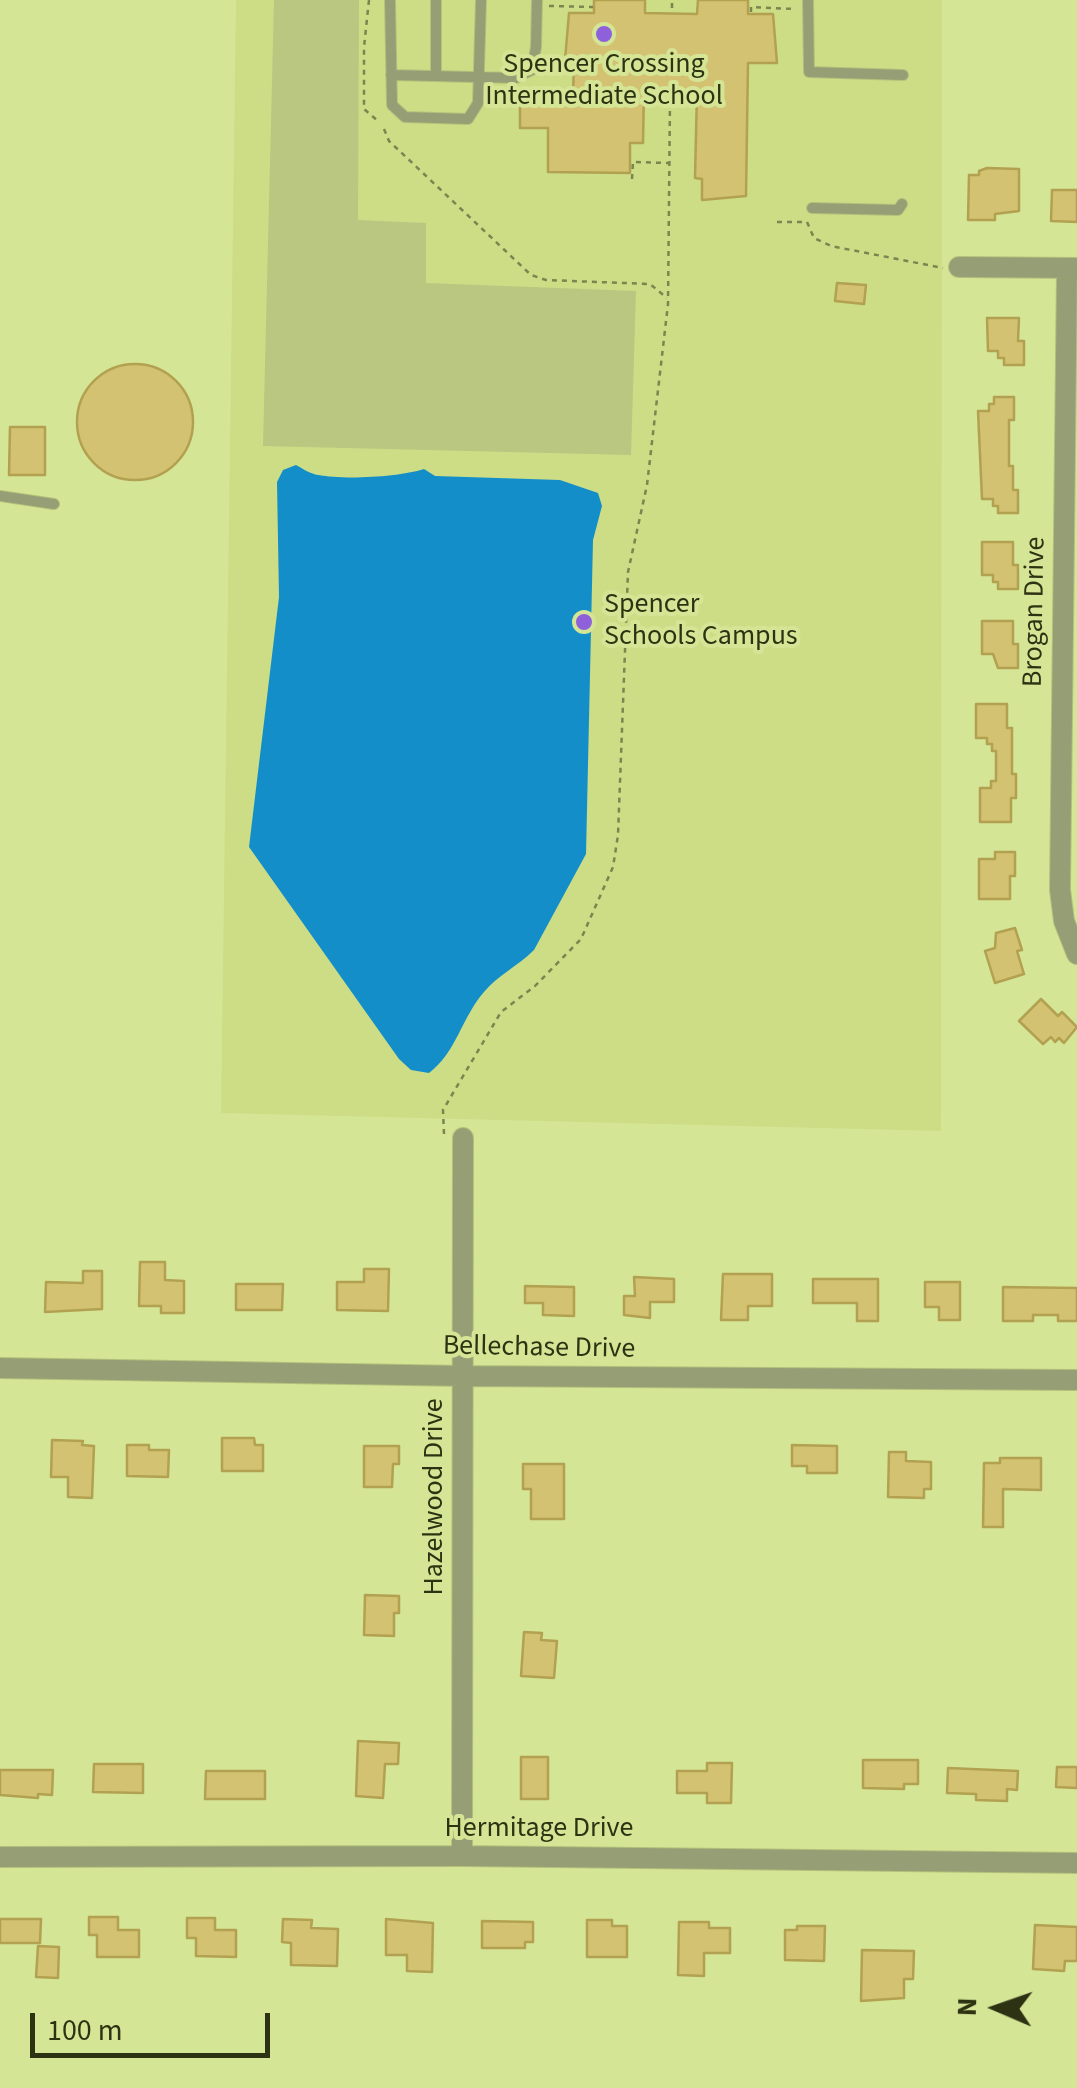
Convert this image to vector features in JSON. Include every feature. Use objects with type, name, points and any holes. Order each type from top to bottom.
[{"type":"street","points":[[959,267],[1072,268]]},
{"type":"street","name":"Brogan Drive","points":[[1072,268],[1060,890],[1064,922],[1077,954]]},
{"type":"street","name":"Hazelwood Drive","points":[[462,1856],[464,1138]]},
{"type":"street","name":"Bellechase Drive","points":[[0,1368],[1077,1380]]},
{"type":"street","name":"Hermitage Drive","points":[[0,1858],[462,1856],[1077,1863]]},
{"type":"lane","points":[[390,0],[392,105],[405,117],[445,120],[468,118],[478,103],[481,0]]},
{"type":"lane","points":[[436,0],[436,76]]},
{"type":"lane","points":[[808,0],[809,72],[903,76]]},
{"type":"lane","points":[[390,75],[516,78],[532,70],[542,3]]},
{"type":"lane","points":[[812,208],[898,210],[902,204]]},
{"type":"lane","points":[[0,496],[54,504]]},
{"type":"path","points":[[369,0],[364,109],[378,121]]},
{"type":"path","points":[[672,0],[672,8]]},
{"type":"path","points":[[542,3],[593,7]]},
{"type":"path","points":[[751,12],[751,8],[796,8]]},
{"type":"path","points":[[464,1138],[443,1134],[442,1110],[501,1012],[535,986],[582,940],[613,867],[618,834],[628,572],[647,485],[668,299],[670,100]]},
{"type":"path","points":[[384,129],[389,141],[531,275],[546,280],[650,284],[668,299]]},
{"type":"path","points":[[632,179],[632,162],[669,163]]},
{"type":"path","points":[[777,222],[807,222],[814,238],[831,246],[936,268],[959,267]]},
{"type":"shaded area","name":"Spencer Schools Campus","points":[[236,0],[942,0],[941,1131],[221,1113]]},
{"type":"shaded area","points":[[274,0],[359,0],[358,220],[426,223],[426,283],[636,291],[631,455],[263,446]]},
{"type":"water","points":[[296,465],[315,474],[342,477],[387,476],[424,469],[435,476],[560,480],[598,493],[602,506],[593,540],[586,854],[534,950],[484,992],[446,1055],[429,1073],[411,1070],[399,1059],[249,847],[279,597],[277,482],[283,470]]},
{"type":"building","points":[[594,0],[645,0],[645,13],[697,14],[698,0],[748,0],[748,14],[773,14],[777,63],[748,63],[746,196],[702,200],[702,179],[695,178],[697,91],[644,90],[643,143],[630,143],[630,173],[548,172],[548,128],[520,128],[520,94],[573,95],[574,60],[565,60],[569,13],[594,13]]},
{"type":"building","points":[[1019,169],[1019,211],[995,214],[995,220],[968,220],[969,175],[979,175],[979,171]]},
{"type":"building","points":[[1052,190],[1077,190],[1077,222],[1051,221]]},
{"type":"building","points":[[837,283],[866,285],[864,304],[835,301]]},
{"type":"building","points":[[987,318],[1019,318],[1018,341],[1024,341],[1024,365],[1004,365],[998,351],[988,351]]},
{"type":"building","points":[[135,364],[157,368],[176,381],[189,400],[193,422],[189,444],[176,463],[157,476],[135,480],[113,476],[94,463],[81,444],[77,422],[81,400],[94,381],[113,368]]},
{"type":"building","points":[[994,397],[1014,397],[1014,420],[1009,420],[1009,466],[1013,466],[1013,490],[1018,490],[1018,513],[998,513],[993,499],[982,499],[978,411],[989,411]]},
{"type":"building","points":[[10,427],[45,427],[45,475],[9,475]]},
{"type":"building","points":[[982,542],[1013,542],[1018,589],[998,589],[993,575],[982,575]]},
{"type":"building","points":[[982,621],[1013,621],[1018,668],[998,668],[993,654],[982,654]]},
{"type":"building","points":[[976,704],[1007,704],[1007,728],[1012,728],[1012,774],[1016,774],[1011,822],[980,822],[980,788],[991,788],[991,781],[996,781],[996,751],[992,751],[992,744],[987,744],[987,738],[976,738]]},
{"type":"building","points":[[995,852],[1015,852],[1010,899],[979,899],[979,859],[995,859]]},
{"type":"building","points":[[1015,928],[1024,974],[995,983],[985,951],[995,948],[996,933]]},
{"type":"building","points":[[1041,999],[1077,1027],[1064,1043],[1051,1037],[1043,1044],[1019,1021]]},
{"type":"building","points":[[140,1262],[165,1262],[165,1280],[184,1281],[184,1313],[161,1313],[161,1306],[139,1306]]},
{"type":"building","points":[[364,1269],[389,1269],[388,1311],[337,1310],[337,1282],[364,1282]]},
{"type":"building","points":[[83,1271],[102,1271],[102,1309],[45,1312],[46,1282],[83,1283]]},
{"type":"building","points":[[723,1274],[772,1274],[772,1306],[748,1306],[748,1320],[721,1320]]},
{"type":"building","points":[[634,1277],[674,1279],[674,1302],[650,1302],[650,1318],[624,1315],[624,1296],[635,1296]]},
{"type":"building","points":[[813,1279],[878,1279],[878,1321],[857,1321],[857,1303],[813,1303]]},
{"type":"building","points":[[925,1282],[960,1282],[960,1320],[939,1320],[939,1307],[925,1307]]},
{"type":"building","points":[[236,1284],[283,1284],[282,1310],[236,1310]]},
{"type":"building","points":[[525,1286],[574,1287],[574,1316],[543,1315],[543,1303],[525,1303]]},
{"type":"building","points":[[1003,1287],[1077,1288],[1077,1321],[1058,1321],[1058,1315],[1033,1315],[1033,1321],[1003,1321]]},
{"type":"building","points":[[222,1438],[254,1438],[255,1445],[263,1445],[263,1471],[222,1471]]},
{"type":"building","points":[[52,1440],[83,1441],[82,1445],[94,1446],[92,1498],[68,1497],[68,1477],[51,1477]]},
{"type":"building","points":[[127,1445],[169,1450],[168,1477],[127,1476]]},
{"type":"building","points":[[792,1445],[837,1446],[837,1473],[807,1473],[807,1466],[792,1466]]},
{"type":"building","points":[[364,1446],[399,1446],[399,1464],[393,1464],[392,1487],[364,1487]]},
{"type":"building","points":[[889,1452],[906,1452],[906,1461],[931,1462],[931,1489],[924,1489],[924,1498],[888,1497]]},
{"type":"building","points":[[1000,1458],[1041,1458],[1041,1490],[1003,1489],[1003,1527],[983,1527],[984,1463],[1000,1463]]},
{"type":"building","points":[[523,1464],[564,1464],[564,1519],[531,1519],[531,1489],[523,1489]]},
{"type":"building","points":[[365,1595],[399,1596],[394,1636],[364,1635]]},
{"type":"building","points":[[524,1632],[542,1633],[541,1640],[557,1641],[554,1678],[521,1676]]},
{"type":"building","points":[[358,1741],[399,1743],[398,1764],[385,1764],[383,1798],[356,1796]]},
{"type":"building","points":[[521,1757],[548,1757],[548,1799],[521,1799]]},
{"type":"building","points":[[863,1760],[918,1760],[918,1784],[904,1784],[904,1789],[863,1788]]},
{"type":"building","points":[[707,1763],[732,1763],[731,1803],[707,1803],[707,1793],[677,1793],[677,1771],[707,1771]]},
{"type":"building","points":[[94,1764],[143,1764],[143,1793],[93,1792]]},
{"type":"building","points":[[1057,1767],[1077,1767],[1077,1788],[1056,1787]]},
{"type":"building","points":[[948,1768],[1018,1771],[1017,1790],[1007,1789],[1007,1801],[976,1800],[976,1794],[947,1793]]},
{"type":"building","points":[[0,1770],[53,1770],[52,1795],[0,1795]]},
{"type":"building","points":[[206,1771],[265,1771],[265,1799],[205,1799]]},
{"type":"building","points":[[89,1917],[118,1917],[118,1930],[139,1930],[139,1957],[97,1957],[97,1935],[89,1935]]},
{"type":"building","points":[[187,1918],[215,1918],[215,1930],[236,1930],[236,1957],[196,1956],[196,1938],[187,1938]]},
{"type":"building","points":[[0,1919],[41,1919],[40,1943],[0,1943]]},
{"type":"building","points":[[283,1919],[312,1920],[311,1928],[338,1929],[337,1966],[291,1965],[291,1943],[282,1942]]},
{"type":"building","points":[[386,1919],[433,1923],[432,1972],[407,1971],[407,1955],[386,1955]]},
{"type":"building","points":[[587,1920],[612,1920],[612,1926],[627,1926],[627,1957],[587,1957]]},
{"type":"building","points":[[482,1921],[533,1922],[533,1942],[525,1942],[525,1948],[482,1948]]},
{"type":"building","points":[[679,1922],[709,1922],[709,1928],[730,1928],[730,1953],[704,1953],[704,1976],[678,1975]]},
{"type":"building","points":[[1035,1925],[1077,1927],[1077,1961],[1065,1961],[1064,1971],[1033,1969]]},
{"type":"building","points":[[797,1926],[825,1926],[824,1961],[785,1960],[785,1930],[797,1930]]},
{"type":"building","points":[[38,1946],[59,1947],[58,1978],[36,1977]]},
{"type":"building","points":[[862,1950],[914,1951],[913,1979],[904,1979],[904,1998],[861,2001]]},
{"type":"place","name":"Spencer Crossing Intermediate School","points":[[604,34]]},
{"type":"place","name":"Spencer Schools Campus","points":[[584,622]]}]
